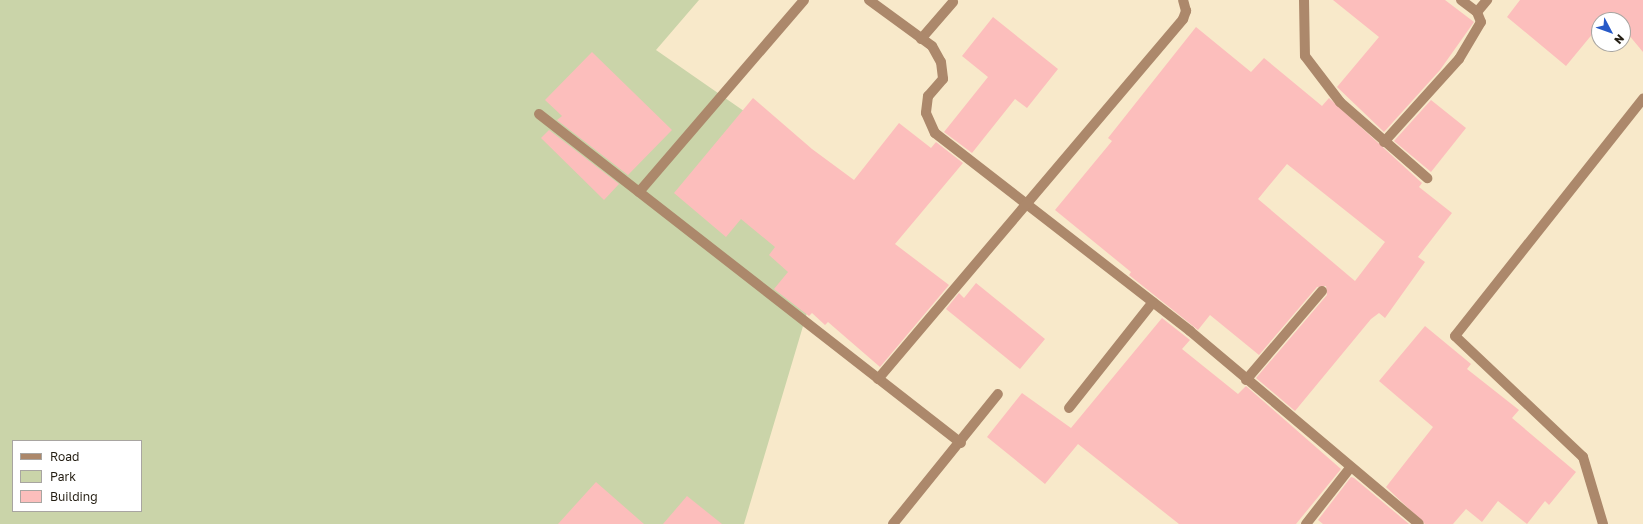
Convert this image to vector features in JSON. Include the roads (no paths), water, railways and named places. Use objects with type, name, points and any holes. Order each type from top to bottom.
[{"type":"street","points":[[639,192],[804,0]]},
{"type":"street","points":[[868,0],[932,46],[941,62],[943,79],[928,96],[926,113],[935,133],[1025,201],[1153,302],[1350,468],[1419,524]]},
{"type":"street","points":[[878,379],[1025,201],[1182,19],[1186,10],[1183,0]]},
{"type":"street","points":[[1304,0],[1305,56],[1340,102],[1384,142],[1428,178]]},
{"type":"street","points":[[1384,142],[1459,59],[1481,22],[1477,12],[1461,0]]},
{"type":"street","points":[[1477,12],[1487,0]]},
{"type":"street","points":[[921,38],[953,2]]},
{"type":"street","points":[[1603,524],[1583,457],[1455,336],[1643,99]]},
{"type":"street","points":[[539,114],[961,443]]},
{"type":"street","points":[[1246,380],[1322,291]]},
{"type":"street","points":[[1069,408],[1153,302]]},
{"type":"street","points":[[893,524],[961,443],[998,394]]},
{"type":"street","points":[[1306,524],[1350,468]]}]
